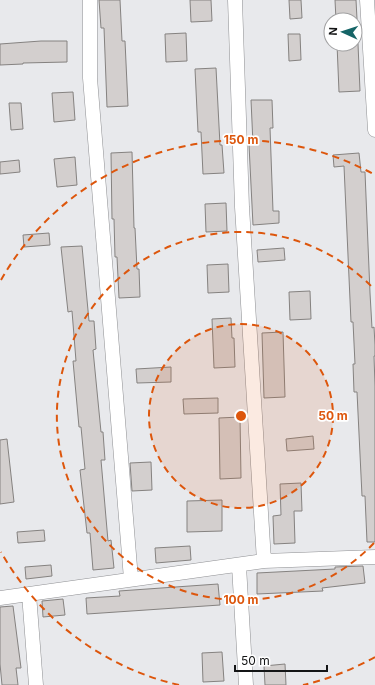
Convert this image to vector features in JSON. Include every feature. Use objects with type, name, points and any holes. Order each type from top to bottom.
[{"type":"street","points":[[90,0],[90,78],[132,579]]},
{"type":"street","points":[[235,0],[243,214],[264,561]]},
{"type":"street","points":[[367,0],[375,130]]},
{"type":"street","points":[[0,598],[132,579],[239,566],[264,561],[375,557]]},
{"type":"street","points":[[239,566],[246,685]]},
{"type":"street","points":[[29,594],[36,685]]},
{"type":"building","points":[[99,0],[120,0],[122,41],[125,41],[128,106],[107,107],[104,28],[101,28]]},
{"type":"building","points":[[190,0],[211,0],[212,21],[191,22]]},
{"type":"building","points":[[289,0],[301,0],[302,18],[290,19]]},
{"type":"building","points":[[335,0],[356,0],[357,12],[336,12]]},
{"type":"building","points":[[186,33],[187,61],[166,62],[165,34]]},
{"type":"building","points":[[288,34],[300,34],[301,60],[289,61]]},
{"type":"building","points":[[67,41],[67,62],[0,65],[0,44]]},
{"type":"building","points":[[337,52],[358,52],[360,91],[339,92]]},
{"type":"building","points":[[216,68],[220,145],[222,145],[224,173],[203,174],[201,132],[198,132],[195,69]]},
{"type":"building","points":[[73,92],[75,120],[54,122],[52,93]]},
{"type":"building","points":[[251,100],[272,100],[273,128],[270,128],[273,211],[279,211],[279,223],[253,225],[249,145],[253,144]]},
{"type":"building","points":[[9,103],[21,103],[23,129],[11,130]]},
{"type":"building","points":[[132,152],[134,228],[137,269],[139,269],[140,297],[119,298],[117,257],[115,257],[114,219],[112,219],[111,153]]},
{"type":"building","points":[[359,153],[361,172],[365,172],[372,328],[374,327],[375,345],[375,542],[367,542],[365,496],[362,496],[357,392],[354,392],[353,364],[355,364],[353,322],[351,322],[344,166],[334,167],[333,155]]},
{"type":"building","points":[[75,157],[77,185],[57,187],[54,159]]},
{"type":"building","points":[[19,160],[20,172],[0,174],[0,162]]},
{"type":"building","points":[[226,203],[227,231],[206,232],[205,204]]},
{"type":"building","points":[[49,233],[50,245],[24,247],[23,235]]},
{"type":"building","points":[[82,246],[89,321],[94,321],[96,349],[93,350],[105,460],[101,460],[108,541],[111,540],[114,568],[93,570],[90,533],[87,533],[80,470],[85,469],[81,427],[79,427],[73,361],[76,361],[72,311],[68,312],[61,247]]},
{"type":"building","points":[[284,248],[285,260],[258,262],[257,250]]},
{"type":"building","points":[[228,264],[229,292],[208,293],[207,265]]},
{"type":"building","points":[[310,291],[311,319],[290,320],[289,292]]},
{"type":"building","points":[[231,318],[232,338],[234,338],[235,367],[214,368],[212,319]]},
{"type":"building","points":[[283,332],[285,397],[264,398],[262,333]]},
{"type":"building","points":[[171,367],[171,382],[137,383],[136,369]]},
{"type":"building","points":[[218,398],[218,413],[184,414],[183,399]]},
{"type":"building","points":[[240,417],[241,478],[220,479],[219,418]]},
{"type":"building","points":[[313,436],[314,449],[287,451],[286,439]]},
{"type":"building","points":[[7,439],[14,502],[0,504],[0,440]]},
{"type":"building","points":[[151,462],[152,490],[132,491],[130,463]]},
{"type":"building","points":[[301,483],[302,511],[294,511],[295,543],[274,544],[273,516],[281,515],[280,484]]},
{"type":"building","points":[[222,500],[222,531],[187,532],[187,501]]},
{"type":"building","points":[[44,530],[45,541],[18,543],[17,532]]},
{"type":"building","points":[[190,546],[191,560],[156,563],[155,548]]},
{"type":"building","points":[[51,565],[52,576],[26,579],[25,567]]},
{"type":"building","points":[[363,566],[365,583],[322,588],[323,591],[257,594],[257,573]]},
{"type":"building","points":[[218,584],[220,605],[87,614],[86,598],[120,596],[119,591]]},
{"type":"building","points":[[63,599],[65,615],[43,617],[42,601]]},
{"type":"building","points":[[13,606],[21,668],[16,668],[18,685],[2,685],[0,664],[0,607]]},
{"type":"building","points":[[222,652],[224,681],[203,682],[202,653]]},
{"type":"building","points":[[285,664],[286,685],[265,685],[264,666]]}]
